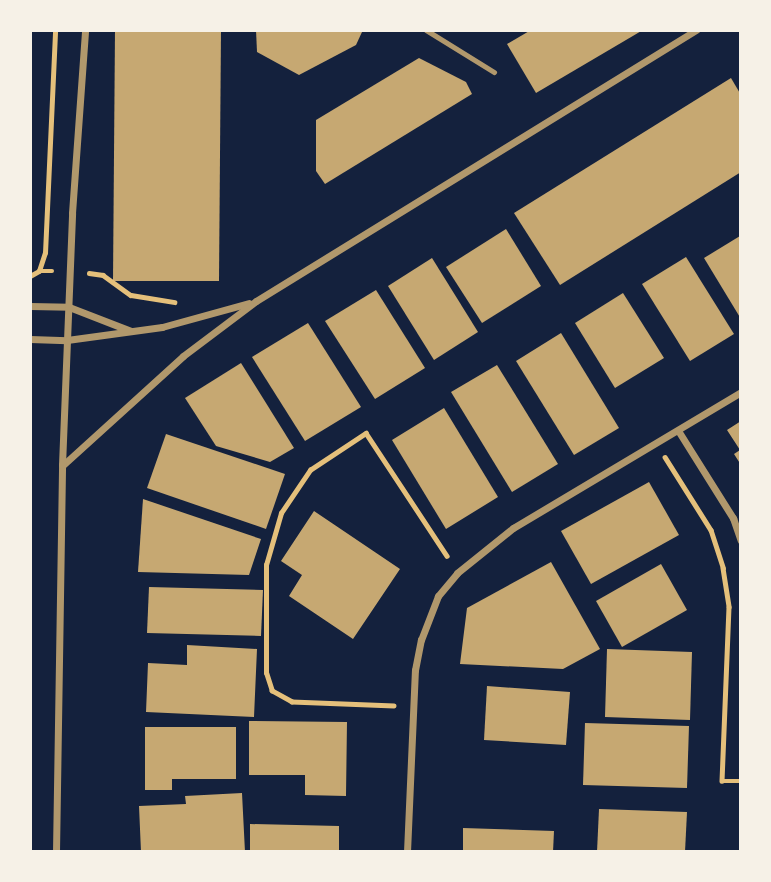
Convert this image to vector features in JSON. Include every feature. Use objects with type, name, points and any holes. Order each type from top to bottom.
[{"type":"street","points":[[56,852],[62,465],[70,271],[85,30]]},
{"type":"street","points":[[62,465],[174,363],[256,301],[687,32],[696,30]]},
{"type":"street","points":[[30,339],[67,340],[132,331],[201,318],[256,301]]},
{"type":"street","points":[[30,306],[69,307],[132,331]]},
{"type":"street","points":[[407,852],[412,706],[421,639],[438,596],[457,572],[513,528],[680,432],[741,392]]},
{"type":"street","points":[[680,432],[733,518],[741,541]]},
{"type":"lane","points":[[426,30],[494,72]]},
{"type":"path","points":[[39,271],[46,253],[55,30]]},
{"type":"path","points":[[30,276],[39,271],[103,275],[131,295],[175,302]]},
{"type":"path","points":[[412,706],[292,702],[272,691],[266,673],[266,565],[281,513],[310,470],[366,433],[457,572]]},
{"type":"path","points":[[657,444],[711,530],[723,568],[729,607],[722,781],[741,781]]},
{"type":"building","points":[[115,30],[221,30],[219,281],[113,281]]},
{"type":"building","points":[[256,30],[362,32],[356,45],[299,75],[257,52]]},
{"type":"building","points":[[531,30],[643,30],[536,93],[507,44]]},
{"type":"building","points":[[419,58],[466,82],[472,94],[325,184],[316,171],[316,120]]},
{"type":"building","points":[[731,78],[741,95],[741,172],[560,285],[514,213]]},
{"type":"building","points":[[506,229],[541,286],[482,323],[446,267]]},
{"type":"building","points":[[740,236],[741,238],[741,319],[704,258]]},
{"type":"building","points":[[686,257],[734,334],[690,361],[642,284]]},
{"type":"building","points":[[432,258],[478,332],[434,360],[388,286]]},
{"type":"building","points":[[376,290],[425,368],[375,399],[325,321]]},
{"type":"building","points":[[623,293],[664,358],[615,388],[575,323]]},
{"type":"building","points":[[308,323],[361,407],[305,441],[252,357]]},
{"type":"building","points":[[561,333],[619,428],[574,455],[516,361]]},
{"type":"building","points":[[241,363],[294,448],[270,462],[216,446],[185,398]]},
{"type":"building","points":[[497,365],[558,464],[512,492],[451,392]]},
{"type":"building","points":[[444,408],[498,497],[446,529],[392,440]]},
{"type":"building","points":[[741,421],[741,465],[734,454],[740,450],[727,430]]},
{"type":"building","points":[[166,434],[285,474],[266,529],[147,488]]},
{"type":"building","points":[[649,482],[679,535],[591,584],[561,531]]},
{"type":"building","points":[[143,499],[261,539],[249,575],[138,572]]},
{"type":"building","points":[[314,511],[400,569],[353,639],[289,596],[302,575],[281,561]]},
{"type":"building","points":[[551,562],[600,649],[563,669],[460,664],[467,608]]},
{"type":"building","points":[[661,564],[687,610],[622,647],[596,601]]},
{"type":"building","points":[[149,587],[263,590],[261,636],[147,633]]},
{"type":"building","points":[[187,645],[257,649],[254,717],[146,712],[148,663],[187,665]]},
{"type":"building","points":[[607,649],[692,652],[690,720],[605,717]]},
{"type":"building","points":[[487,686],[570,692],[566,745],[484,740]]},
{"type":"building","points":[[249,721],[347,722],[346,796],[305,795],[305,775],[249,775]]},
{"type":"building","points":[[585,723],[689,726],[687,788],[583,785]]},
{"type":"building","points":[[145,727],[236,727],[236,779],[172,779],[172,790],[145,790]]},
{"type":"building","points":[[242,793],[245,852],[141,852],[139,806],[186,804],[185,796]]},
{"type":"building","points":[[599,809],[687,812],[685,852],[597,852]]},
{"type":"building","points":[[250,824],[339,826],[339,852],[250,852]]},
{"type":"building","points":[[463,828],[554,831],[553,852],[463,852]]}]
